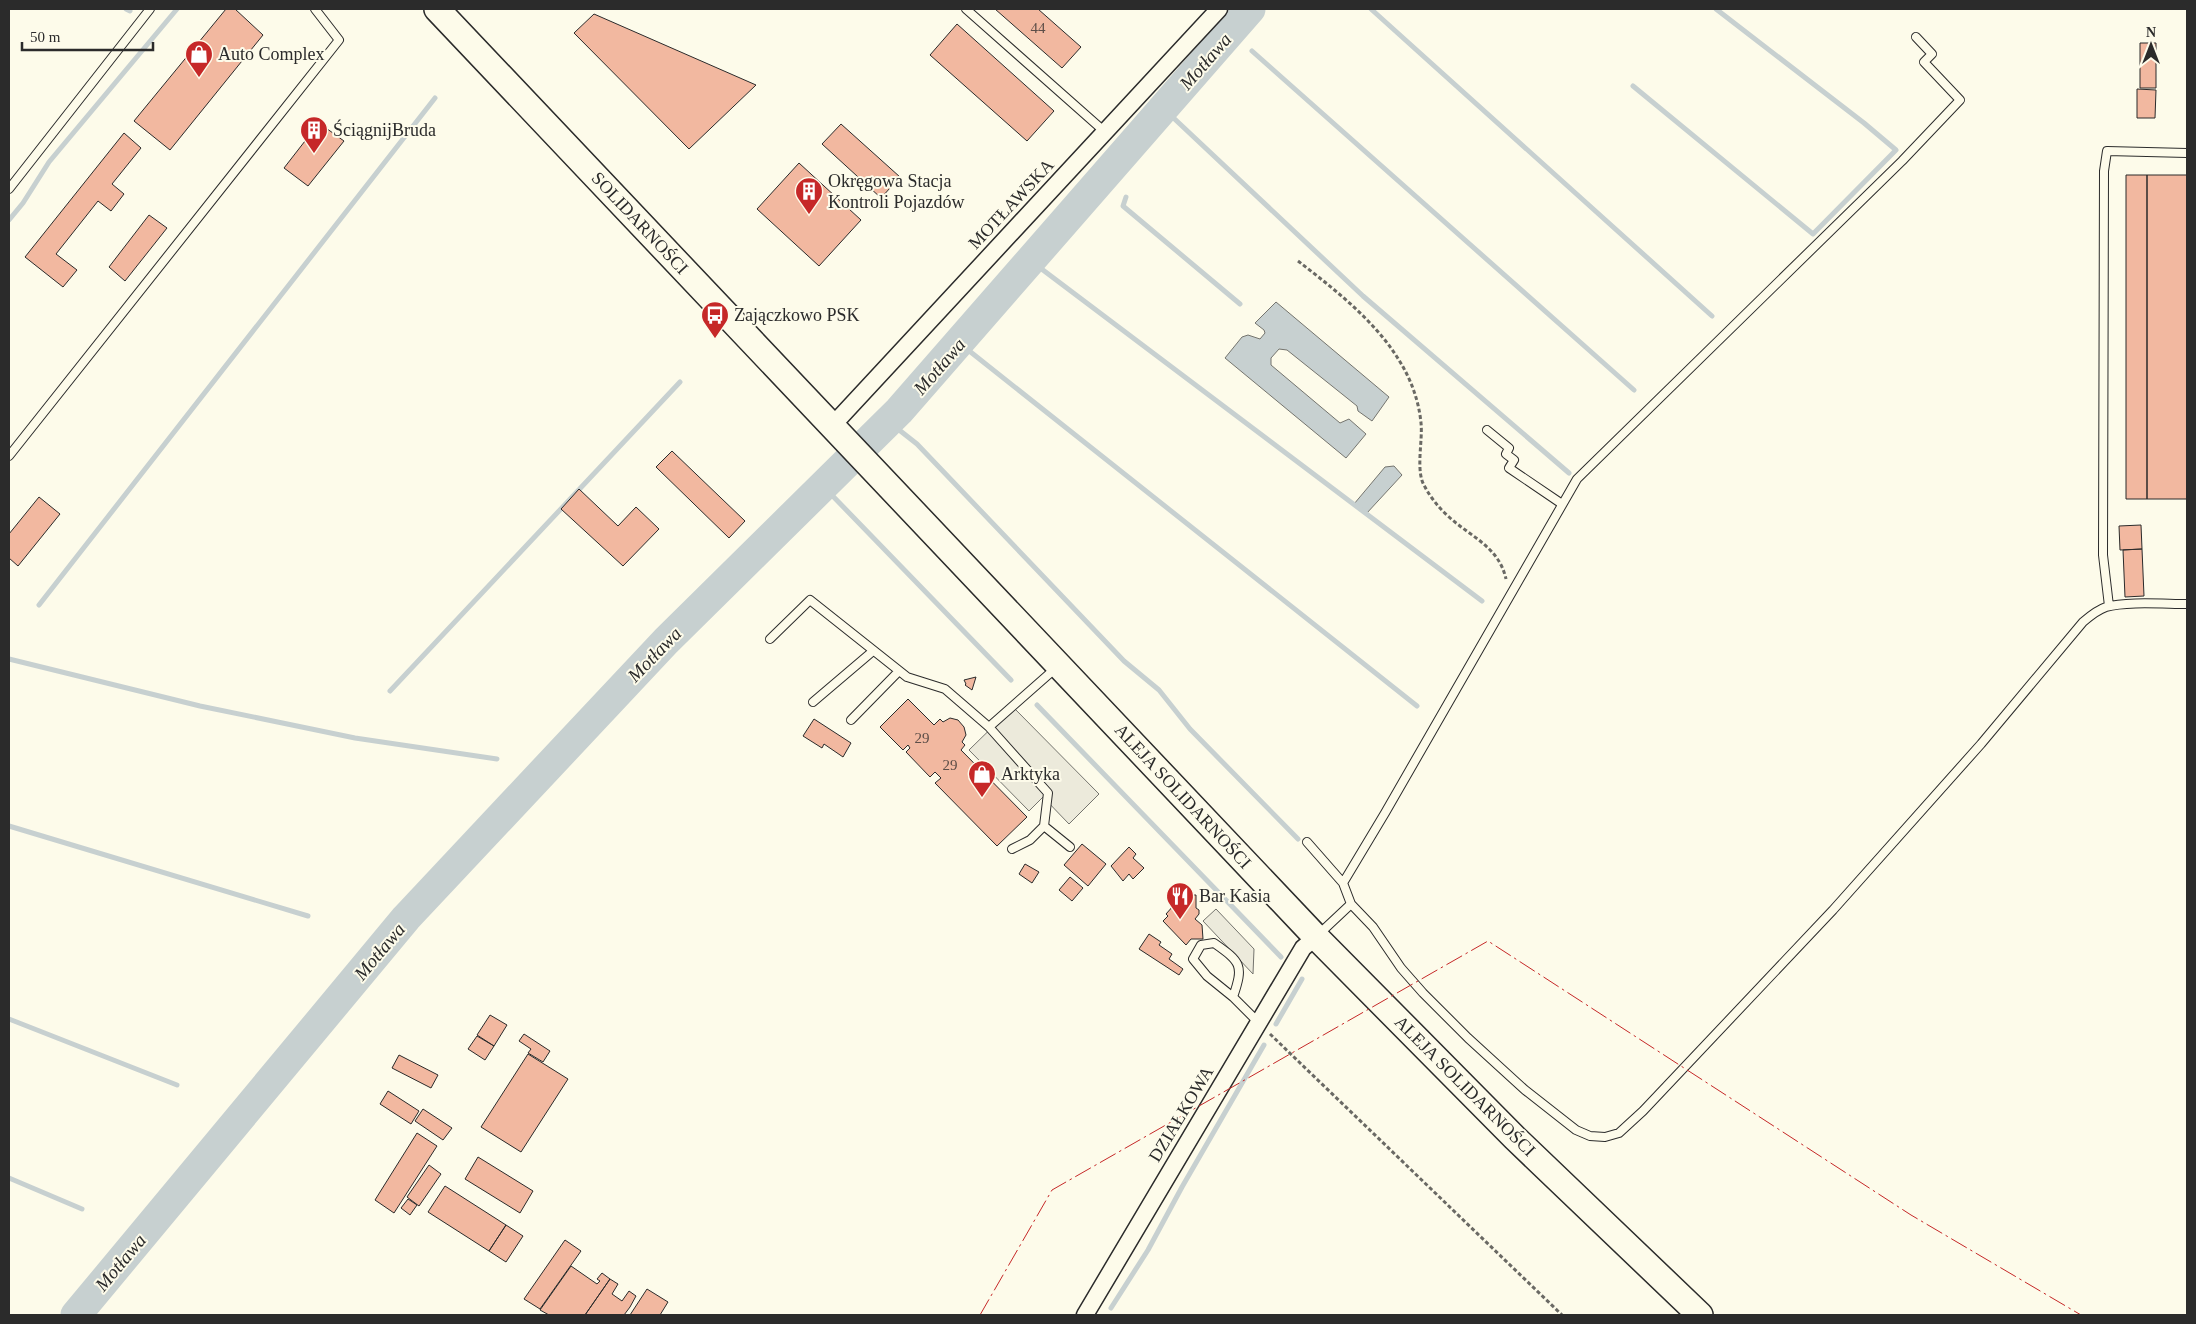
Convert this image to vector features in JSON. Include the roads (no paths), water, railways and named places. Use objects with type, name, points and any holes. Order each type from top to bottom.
[{"type":"main road","name":"SOLIDARNOŚCI","points":[[437,9],[837,432]]},
{"type":"main road","name":"ALEJA SOLIDARNOŚCI","points":[[837,432],[1316,936],[1515,1138],[1700,1315]]},
{"type":"street","name":"MOTŁAWSKA","points":[[837,432],[1105,132],[1219,9]]},
{"type":"street","name":"DZIAŁKOWA","points":[[1085,1315],[1303,948],[1316,936]]},
{"type":"lane","points":[[9,189],[150,9]]},
{"type":"lane","points":[[9,456],[339,40],[315,9]]},
{"type":"lane","points":[[966,9],[1105,132]]},
{"type":"lane","points":[[1343,883],[1508,600],[1576,479],[1902,161],[1960,100],[1924,62],[1932,54],[1916,37]]},
{"type":"lane","points":[[2109,606],[2103,545],[2104,180],[2107,151],[2187,152]]},
{"type":"lane","points":[[1487,430],[1509,448],[1506,454],[1514,460],[1509,468],[1562,504]]},
{"type":"lane","points":[[770,639],[810,600],[907,677],[945,689],[989,726],[1048,793],[1044,826],[1030,840],[1012,850]]},
{"type":"lane","points":[[1307,842],[1343,883],[1351,904],[1373,927],[1401,968],[1468,1038],[1525,1090],[1576,1130],[1590,1136],[1605,1137],[1619,1132],[1643,1111],[1833,910],[1981,744],[2083,622],[2094,612],[2109,606],[2187,604]]},
{"type":"lane","points":[[813,702],[873,650]]},
{"type":"lane","points":[[989,726],[1059,665]]},
{"type":"lane","points":[[851,720],[899,671]]},
{"type":"lane","points":[[1044,826],[1070,847]]},
{"type":"lane","points":[[1316,936],[1351,904]]},
{"type":"lane","points":[[1233,997],[1240,969],[1234,957],[1214,943],[1201,945],[1193,959],[1207,976],[1233,997],[1259,1023]]},
{"type":"waterway","points":[[126,9],[130,11]]},
{"type":"waterway","points":[[9,220],[23,203],[49,162],[177,9]]},
{"type":"waterway","name":"Motława","points":[[76,1315],[406,918],[666,641],[899,411],[1250,9]]},
{"type":"waterway","points":[[1371,9],[1712,316]]},
{"type":"waterway","points":[[1633,86],[1813,234],[1896,150],[1864,123],[1716,9]]},
{"type":"waterway","points":[[1252,51],[1634,390]]},
{"type":"waterway","points":[[39,605],[435,98]]},
{"type":"waterway","points":[[1164,109],[1363,296],[1569,473]]},
{"type":"waterway","points":[[1126,197],[1123,206],[1240,304]]},
{"type":"waterway","points":[[1031,261],[1482,601]]},
{"type":"waterway","points":[[958,342],[1417,706]]},
{"type":"waterway","points":[[390,691],[680,382]]},
{"type":"waterway","points":[[889,422],[917,444],[1124,661],[1159,690],[1190,729],[1298,839]]},
{"type":"waterway","points":[[824,487],[1011,680]]},
{"type":"waterway","points":[[9,659],[200,706],[355,738],[497,759]]},
{"type":"waterway","points":[[1037,705],[1281,957]]},
{"type":"waterway","points":[[9,826],[308,916]]},
{"type":"waterway","points":[[1276,1024],[1302,979]]},
{"type":"waterway","points":[[9,1019],[177,1085]]},
{"type":"waterway","points":[[1111,1308],[1148,1250],[1264,1045]]},
{"type":"waterway","points":[[9,1178],[82,1209]]},
{"type":"place","name":"Auto Complex","points":[[199,78]]},
{"type":"place","name":"ŚciągnijBruda","points":[[314,154]]},
{"type":"place","name":"Okręgowa Stacja Kontroli Pojazdów","points":[[809,215]]},
{"type":"place","name":"Zajączkowo PSK","points":[[715,339]]},
{"type":"place","name":"Arktyka","points":[[982,798]]},
{"type":"place","name":"Bar Kasia","points":[[1180,920]]}]
